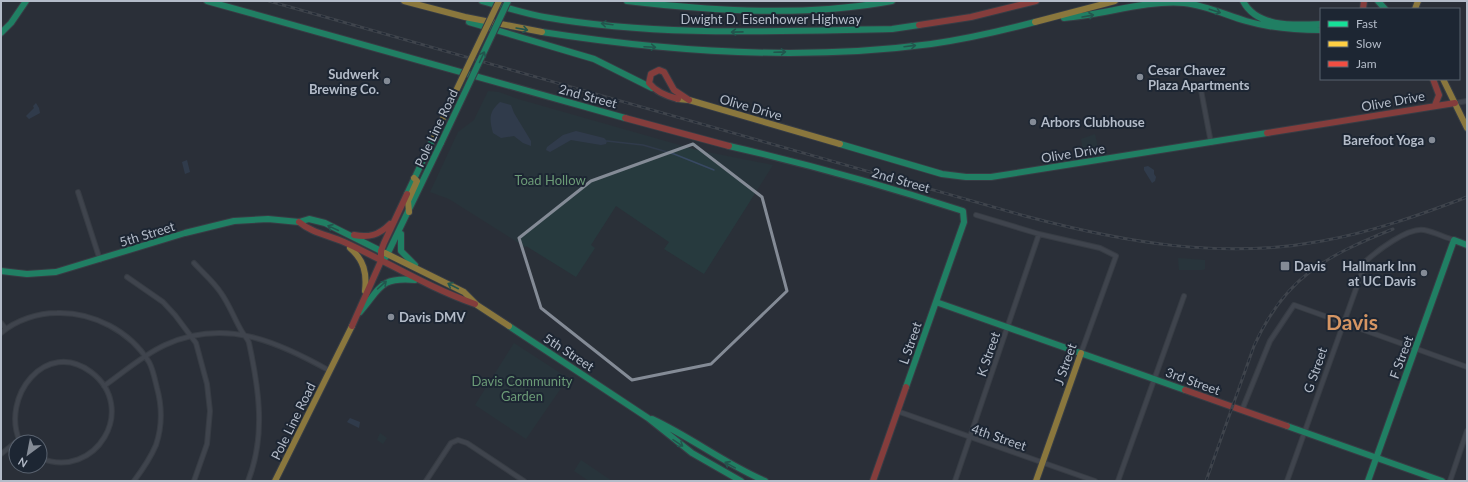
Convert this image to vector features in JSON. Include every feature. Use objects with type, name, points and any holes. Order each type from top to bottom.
[{"type":"main road","points":[[1,33],[11,23],[26,1]]},
{"type":"main road","name":"2nd Street","points":[[207,1],[723,145],[772,156],[900,191],[963,211]]},
{"type":"main road","points":[[404,1],[442,12],[480,26],[594,59],[652,88]]},
{"type":"main road","name":"Dwight D. Eisenhower Highway","points":[[482,1],[543,17],[627,27],[722,32],[892,29],[971,17],[1036,1]]},
{"type":"main road","name":"Pole Line Road","points":[[275,481],[357,315],[381,261],[381,251],[394,218],[434,139],[500,1]]},
{"type":"main road","name":"Pole Line Road","points":[[381,261],[389,255],[508,1]]},
{"type":"main road","points":[[627,1],[701,9],[763,10],[828,9],[892,1]]},
{"type":"main road","points":[[971,17],[1018,1]]},
{"type":"main road","points":[[442,12],[523,29],[641,47],[775,53],[907,46],[985,34],[1115,1]]},
{"type":"main road","points":[[1243,1],[1246,9],[1258,18],[1293,24],[1320,24]]},
{"type":"main road","points":[[1049,18],[1079,17],[1164,2],[1176,2],[1198,5],[1259,25],[1282,29],[1320,30]]},
{"type":"main road","name":"Olive Drive","points":[[689,100],[674,90],[667,74],[662,70],[655,70],[650,76],[649,83],[652,88],[681,100],[689,100],[942,174],[966,177],[991,177],[1211,143],[1435,105],[1456,103]]},
{"type":"main road","points":[[1433,80],[1439,95],[1435,105]]},
{"type":"main road","points":[[1444,80],[1467,128]]},
{"type":"main road","points":[[408,212],[408,201],[417,181],[414,178]]},
{"type":"main road","name":"L Street","points":[[873,481],[964,222],[963,211]]},
{"type":"main road","points":[[346,234],[364,237],[376,236],[383,232],[394,218]]},
{"type":"main road","name":"5th Street","points":[[1,271],[27,274],[56,272],[100,260],[185,233],[234,221],[268,219],[300,222],[309,219],[325,224],[464,292],[477,305],[648,418],[667,436],[741,481]]},
{"type":"main road","name":"5th Street","points":[[300,222],[306,228],[341,241],[446,293],[477,305]]},
{"type":"main road","points":[[404,222],[400,237],[401,251],[420,270]]},
{"type":"main road","points":[[1454,240],[1467,245]]},
{"type":"main road","name":"F Street","points":[[1368,481],[1454,240]]},
{"type":"main road","points":[[341,241],[355,252],[363,262],[366,273],[365,296]]},
{"type":"main road","points":[[357,315],[369,303],[378,288],[387,281],[404,278],[421,280]]},
{"type":"main road","name":"3rd Street","points":[[936,302],[1442,481]]},
{"type":"main road","name":"J Street","points":[[1036,481],[1081,353]]},
{"type":"main road","name":"5th Street","points":[[648,418],[673,427],[724,462],[765,481]]},
{"type":"street","points":[[1201,90],[1211,143]]},
{"type":"street","name":"Olive Drive","points":[[1456,103],[1467,101]]},
{"type":"street","points":[[78,192],[100,260]]},
{"type":"street","points":[[976,215],[1039,234]]},
{"type":"street","name":"G Street","points":[[1287,481],[1363,266],[1370,257],[1387,245],[1415,230],[1424,229],[1454,240]]},
{"type":"street","name":"J Street","points":[[1039,234],[1095,247],[1116,256],[1081,353]]},
{"type":"street","name":"K Street","points":[[955,481],[1039,234]]},
{"type":"street","points":[[194,264],[221,292],[243,334],[249,342],[249,350],[258,389],[260,416],[257,448],[248,481]]},
{"type":"street","points":[[127,277],[164,302],[196,343],[207,384],[210,411],[207,444],[194,481]]},
{"type":"street","points":[[1118,481],[1153,379],[1184,296]]},
{"type":"street","points":[[1242,410],[1270,341],[1294,305],[1467,367]]},
{"type":"street","points":[[1,333],[26,319],[47,313],[70,313],[92,317],[112,327],[130,340],[143,353],[144,357],[149,362],[160,399],[161,422],[156,444],[147,464],[134,481]]},
{"type":"street","points":[[1,323],[6,329]]},
{"type":"street","points":[[104,386],[144,357],[166,345],[191,337],[226,333],[243,334],[277,344],[330,371]]},
{"type":"street","points":[[16,390],[27,376],[36,369],[47,364],[59,362],[71,363],[82,367],[90,372],[104,386],[110,400],[112,414],[108,432],[102,442],[94,452],[84,458],[72,462],[60,463],[48,460]]},
{"type":"street","points":[[11,406],[12,424],[15,434]]},
{"type":"street","name":"4th Street","points":[[897,411],[1095,481]]},
{"type":"street","points":[[1450,481],[1467,431]]},
{"type":"street","points":[[426,481],[450,443],[458,440],[467,443],[524,481]]},
{"type":"highlighted area","points":[[693,144],[762,197],[787,291],[711,364],[632,380],[541,308],[519,238],[591,181]]},
{"type":"green space","name":"Toad Hollow","points":[[488,91],[499,92],[518,99],[697,150],[773,165],[704,274],[664,249],[669,242],[616,206],[591,245],[595,248],[576,277],[449,199],[430,192],[458,132],[474,120]]},
{"type":"green space","points":[[1095,134],[1098,148],[1083,151],[1081,139]]},
{"type":"green space","points":[[1178,258],[1205,260],[1205,269],[1179,270]]},
{"type":"green space","name":"Davis Community Garden","points":[[514,343],[568,378],[526,439],[475,405]]},
{"type":"green space","points":[[380,433],[387,438],[383,444],[377,440]]},
{"type":"green space","points":[[581,460],[612,481],[589,481],[574,471]]},
{"type":"water","points":[[500,102],[511,105],[514,113],[531,141],[531,146],[523,143],[514,136],[501,138],[493,133],[491,116],[492,112]]},
{"type":"water","points":[[36,103],[40,113],[29,119],[26,116],[34,108],[33,106]]},
{"type":"water","points":[[576,131],[604,138],[607,141],[606,144],[601,145],[571,140],[550,152],[546,150],[547,147],[563,135]]},
{"type":"water","points":[[187,160],[190,172],[185,174],[182,162]]},
{"type":"water","points":[[1148,166],[1154,170],[1156,177],[1155,181],[1152,183],[1144,170],[1144,167]]},
{"type":"water","points":[[350,418],[360,422],[359,428],[347,422]]},
{"type":"waterway","points":[[607,141],[643,145],[674,154],[714,170]]},
{"type":"railway","points":[[269,1],[1025,216],[1099,234],[1135,240],[1209,248],[1247,249],[1284,246],[1322,241],[1359,233],[1414,216],[1467,197]]},
{"type":"railway","points":[[1206,481],[1254,346],[1266,322],[1279,302],[1310,272],[1328,260],[1347,249],[1393,229]]},
{"type":"traffic: fast","points":[[1,33],[11,23],[26,1]]},
{"type":"traffic: fast","points":[[207,1],[625,118]]},
{"type":"traffic: fast","points":[[482,1],[544,17],[630,28],[761,31],[892,29],[919,25]]},
{"type":"traffic: fast","points":[[441,143],[508,1]]},
{"type":"traffic: fast","points":[[627,1],[726,10],[760,11],[827,9],[892,1]]},
{"type":"traffic: fast","points":[[1243,1],[1249,10],[1257,16],[1277,23],[1299,25],[1320,24]]},
{"type":"traffic: fast","points":[[1378,1],[1384,8]]},
{"type":"traffic: fast","points":[[1064,18],[1154,4],[1184,3],[1208,8],[1246,21],[1274,27],[1320,30]]},
{"type":"traffic: fast","points":[[469,22],[594,59],[652,88]]},
{"type":"traffic: fast","points":[[542,32],[638,45],[736,52],[785,53],[883,49],[931,44],[957,40],[1035,22]]},
{"type":"traffic: fast","points":[[840,144],[942,174],[966,177],[991,177],[1267,133]]},
{"type":"traffic: fast","points":[[407,194],[433,139]]},
{"type":"traffic: fast","points":[[386,257],[441,143]]},
{"type":"traffic: fast","points":[[729,146],[847,176],[963,211],[964,222],[906,387]]},
{"type":"traffic: fast","points":[[1,271],[27,274],[56,272],[185,233],[234,221],[268,219],[299,222],[309,219],[325,223],[385,253]]},
{"type":"traffic: fast","points":[[401,234],[401,251],[415,265]]},
{"type":"traffic: fast","points":[[1368,481],[1454,240],[1467,245]]},
{"type":"traffic: fast","points":[[360,312],[377,291],[387,282],[394,280],[415,280]]},
{"type":"traffic: fast","points":[[936,302],[1185,390]]},
{"type":"traffic: fast","points":[[509,326],[648,418],[692,453],[741,481]]},
{"type":"traffic: fast","points":[[652,419],[736,467],[765,481]]},
{"type":"traffic: fast","points":[[1287,426],[1442,481]]},
{"type":"traffic: slow","points":[[404,1],[465,17],[542,32]]},
{"type":"traffic: slow","points":[[433,139],[499,1]]},
{"type":"traffic: slow","points":[[1035,22],[1115,1]]},
{"type":"traffic: slow","points":[[1415,8],[1418,1]]},
{"type":"traffic: slow","points":[[1443,80],[1467,128]]},
{"type":"traffic: slow","points":[[678,99],[689,100],[840,144]]},
{"type":"traffic: slow","points":[[409,212],[408,201],[417,181],[414,178]]},
{"type":"traffic: slow","points":[[350,248],[359,257],[364,267],[365,291]]},
{"type":"traffic: slow","points":[[385,253],[464,292],[477,305],[509,326]]},
{"type":"traffic: slow","points":[[275,481],[352,326]]},
{"type":"traffic: slow","points":[[1036,481],[1081,353]]},
{"type":"traffic: jam","points":[[919,25],[971,17],[1036,1]]},
{"type":"traffic: jam","points":[[1363,8],[1364,1]]},
{"type":"traffic: jam","points":[[678,99],[655,89],[649,83],[651,74],[659,70],[664,72],[674,90],[689,100]]},
{"type":"traffic: jam","points":[[1433,80],[1439,95],[1435,105]]},
{"type":"traffic: jam","points":[[1267,133],[1455,103]]},
{"type":"traffic: jam","points":[[625,118],[729,146]]},
{"type":"traffic: jam","points":[[352,326],[381,261],[381,251],[384,243],[407,194]]},
{"type":"traffic: jam","points":[[299,222],[309,229],[344,242],[441,290],[475,304]]},
{"type":"traffic: jam","points":[[354,235],[374,235],[382,231],[390,224]]},
{"type":"traffic: jam","points":[[873,481],[906,387]]},
{"type":"traffic: jam","points":[[1185,390],[1287,426]]},
{"type":"place","name":"Cesar Chavez Plaza Apartments","points":[[1140,77]]},
{"type":"place","name":"Sudwerk Brewing Co.","points":[[387,81]]},
{"type":"place","name":"Arbors Clubhouse","points":[[1033,122]]},
{"type":"place","name":"Barefoot Yoga","points":[[1432,140]]},
{"type":"place","name":"Davis","points":[[1285,266]]},
{"type":"place","name":"Hallmark Inn at UC Davis","points":[[1424,273]]},
{"type":"place","name":"Davis DMV","points":[[391,317]]},
{"type":"district","name":"Davis","points":[[1352,321]]}]
